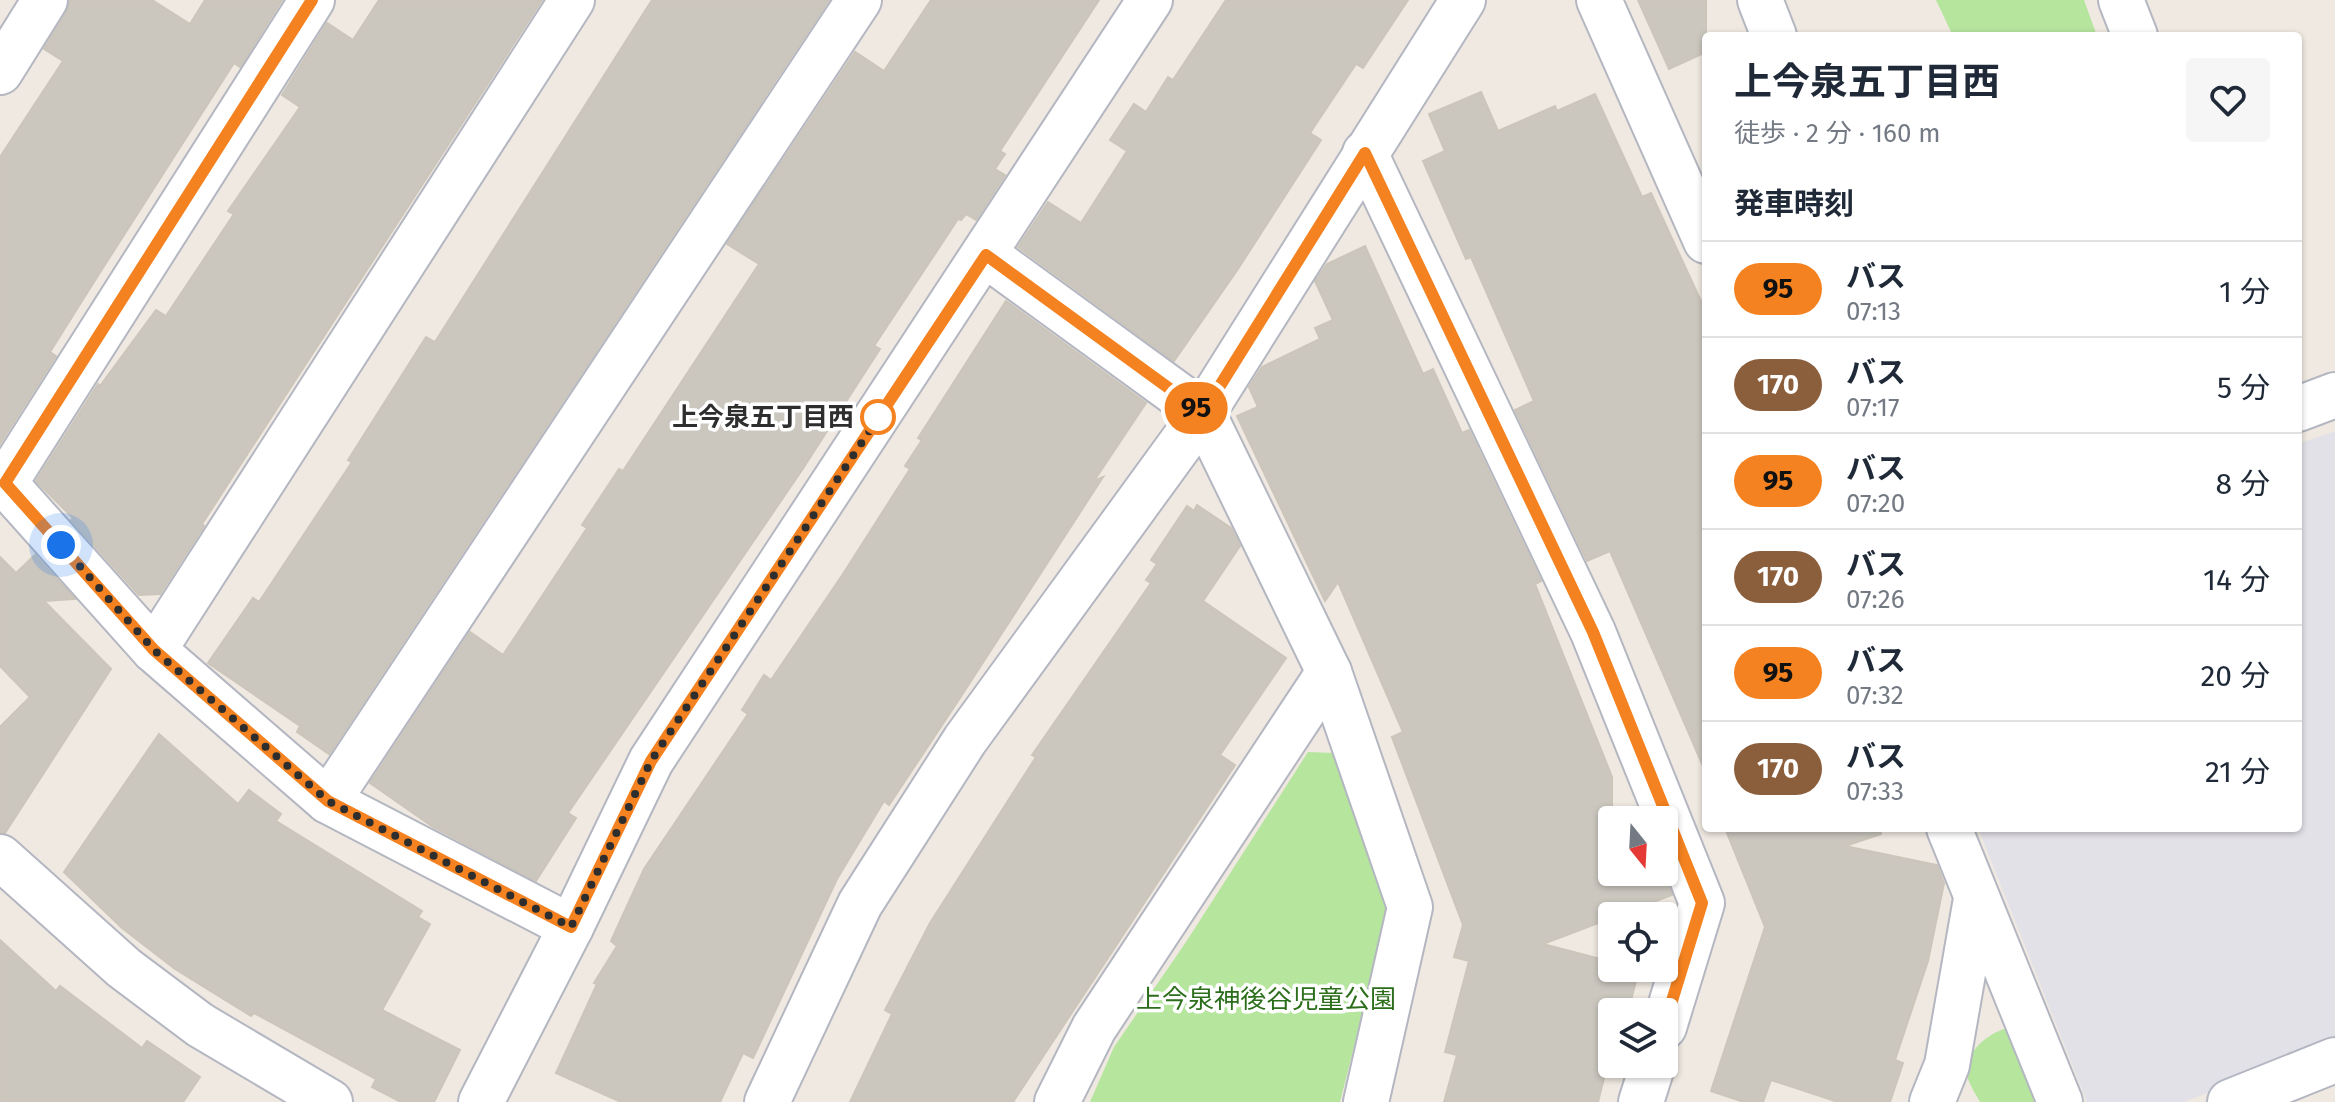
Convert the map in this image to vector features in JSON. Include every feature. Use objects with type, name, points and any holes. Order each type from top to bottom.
[{"type":"street","points":[[0,72],[45,0]]},
{"type":"street","points":[[312,0],[2,480],[154,650],[328,801],[571,927]]},
{"type":"street","points":[[154,650],[572,0]]},
{"type":"street","points":[[328,801],[859,0]]},
{"type":"street","points":[[481,1102],[571,927],[651,761],[986,255],[1150,0]]},
{"type":"street","points":[[767,1102],[860,904],[965,740],[1203,413],[1463,0]]},
{"type":"street","points":[[1599,0],[1702,232]]},
{"type":"street","points":[[1760,0],[1772,32]]},
{"type":"street","points":[[2121,0],[2133,32]]},
{"type":"street","points":[[1365,153],[1593,632],[1702,903],[1673,998]]},
{"type":"street","points":[[986,255],[1203,413],[1329,672],[1410,907],[1366,1102]]},
{"type":"street","points":[[2302,407],[2335,395]]},
{"type":"street","points":[[1057,1102],[1094,1028],[1329,672]]},
{"type":"street","points":[[1951,832],[2060,1102]]},
{"type":"street","points":[[0,857],[124,968],[200,1025],[330,1102]]},
{"type":"street","points":[[1932,1102],[1947,1065],[1976,899]]},
{"type":"street","points":[[2248,1095],[2335,1060]]},
{"type":"street","points":[[1641,1102],[1649,1078]]},
{"type":"shaded area","points":[[2335,431],[2335,1045],[2184,1102],[2087,1102],[1980,832],[2302,832],[2302,443]]},
{"type":"green space","points":[[1936,0],[2084,0],[2096,32],[1951,32]]},
{"type":"green space","name":"上今泉神後谷児童公園","points":[[1308,752],[1334,753],[1390,905],[1340,1102],[1090,1102],[1114,1047],[1186,942]]},
{"type":"green space","points":[[2013,1027],[2047,1102],[1980,1102],[1969,1082],[1967,1069],[1973,1052],[1987,1037]]},
{"type":"building","points":[[70,0],[152,0],[190,24],[205,0],[282,0],[240,67],[234,63],[99,274],[50,352],[56,356],[0,444],[0,157],[63,61],[44,49],[66,13]]},
{"type":"building","points":[[379,0],[542,0],[202,524],[204,526],[160,594],[139,595],[71,520],[73,518],[36,481],[98,384],[100,386],[156,310],[166,316],[234,214],[228,211],[300,107],[282,95],[327,23],[353,40]]},
{"type":"building","points":[[652,0],[829,0],[329,754],[297,732],[300,726],[208,663],[253,598],[259,602],[352,462],[348,460],[426,337],[435,342]]},
{"type":"building","points":[[931,0],[1099,0],[1000,151],[1005,154],[995,169],[1005,175],[976,220],[966,214],[961,220],[958,219],[874,346],[880,349],[802,470],[568,813],[576,818],[536,881],[433,827],[370,783],[470,632],[503,655],[587,528],[582,525],[619,469],[623,471],[759,264],[727,244],[855,52],[884,71]]},
{"type":"building","points":[[1226,0],[1408,0],[1363,68],[1356,64],[1310,133],[1321,140],[1174,361],[1018,247],[1048,202],[1081,223],[1127,151],[1110,140],[1134,104],[1146,112],[1168,77],[1173,80]]},
{"type":"building","points":[[1638,0],[1706,0],[1702,54],[1669,69]]},
{"type":"building","points":[[1481,92],[1498,131],[1555,106],[1557,111],[1595,94],[1642,197],[1651,193],[1702,303],[1702,764],[1610,551],[1587,561],[1515,410],[1534,401],[1471,257],[1466,259],[1423,161],[1445,151],[1429,114]]},
{"type":"building","points":[[1365,246],[1423,374],[1433,369],[1462,433],[1469,430],[1541,581],[1535,584],[1612,777],[1612,806],[1598,806],[1598,886],[1668,886],[1672,895],[1654,902],[1598,902],[1598,923],[1543,944],[1598,958],[1598,982],[1636,982],[1632,998],[1598,998],[1598,1078],[1604,1078],[1598,1102],[1444,1102],[1457,1055],[1445,1052],[1469,961],[1454,957],[1463,925],[1392,737],[1403,732],[1338,582],[1325,601],[1237,416],[1258,407],[1249,387],[1262,367],[1320,339],[1315,328],[1333,320],[1315,281],[1327,264]]},
{"type":"building","points":[[1006,301],[1146,403],[1094,481],[1103,477],[889,805],[884,801],[837,879],[753,1058],[743,1053],[720,1102],[621,1102],[556,1073],[597,984],[594,983],[617,946],[611,941],[644,869],[748,714],[742,710],[764,675],[771,680],[910,469],[905,466],[922,440],[918,438]]},
{"type":"building","points":[[1197,505],[1231,528],[1240,546],[1203,601],[1286,658],[1220,755],[1235,765],[1013,1102],[850,1102],[892,1014],[885,1010],[930,923],[1036,757],[1032,755],[1151,583],[1146,580],[1157,564],[1151,560],[1187,506],[1194,511]]},
{"type":"building","points":[[35,555],[75,599],[44,601],[111,669],[5,833],[0,833],[0,727],[30,697],[0,666],[0,557],[16,573]]},
{"type":"building","points":[[159,734],[238,804],[249,790],[281,814],[276,821],[422,911],[418,917],[430,924],[382,1010],[460,1050],[434,1102],[401,1102],[372,1087],[376,1079],[254,1013],[251,1016],[175,969],[122,928],[64,872]]},
{"type":"building","points":[[1727,832],[1881,832],[1845,846],[1937,865],[1944,883],[1928,961],[1895,1060],[1903,1063],[1890,1102],[1838,1102],[1771,1080],[1763,1102],[1744,1102],[1711,1091],[1765,927]]},
{"type":"building","points":[[0,940],[56,991],[60,986],[142,1048],[147,1041],[200,1077],[183,1102],[0,1102]]},
{"type":"bus line","name":"95","points":[[312,0],[5,483],[154,650],[328,801],[571,927],[651,761],[986,255],[1203,413],[1365,153],[1593,632],[1702,903],[1673,998]]},
{"type":"place","name":"上今泉五丁目西","points":[[878,417]]},
{"type":"route","points":[[61,545],[154,650],[328,801],[571,927],[651,761],[880,415],[878,417]]}]
